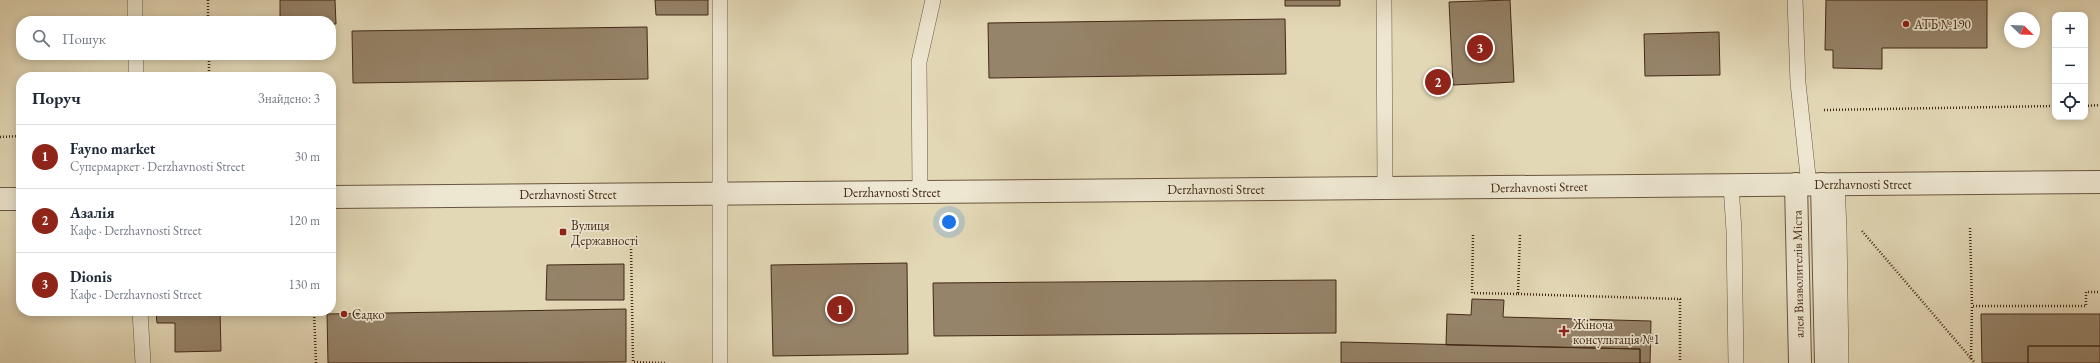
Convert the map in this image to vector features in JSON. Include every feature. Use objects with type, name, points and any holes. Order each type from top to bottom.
[{"type":"street","name":"Derzhavnosti Street","points":[[336,197],[2100,182]]},
{"type":"street","name":"алея Визволителів Міста","points":[[1800,363],[1816,184]]},
{"type":"street","name":"алея Визволителів Міста","points":[[1816,184],[1826,363]]},
{"type":"street","points":[[0,199],[16,199]]},
{"type":"lane","points":[[135,0],[135,16]]},
{"type":"lane","points":[[720,0],[720,363]]},
{"type":"lane","points":[[920,192],[919,62],[933,0]]},
{"type":"lane","points":[[1384,0],[1384,188]]},
{"type":"lane","points":[[1795,0],[1798,82],[1801,111],[1816,184],[1840,230],[1841,363]]},
{"type":"lane","points":[[136,60],[136,72]]},
{"type":"lane","points":[[1731,185],[1734,232],[1736,363]]},
{"type":"lane","points":[[140,316],[143,363]]},
{"type":"path","points":[[208,0],[208,16]]},
{"type":"path","points":[[209,60],[209,72]]},
{"type":"path","points":[[1801,111],[2052,106]]},
{"type":"path","points":[[2088,106],[2100,106]]},
{"type":"path","points":[[0,137],[16,136]]},
{"type":"path","points":[[1970,228],[1972,306],[1971,359]]},
{"type":"path","points":[[1861,230],[1975,363]]},
{"type":"path","points":[[1518,294],[1520,234]]},
{"type":"path","points":[[1473,235],[1472,293],[1680,299],[1680,360]]},
{"type":"path","points":[[631,246],[633,362],[666,363]]},
{"type":"path","points":[[1972,306],[2086,306],[2086,292],[2100,292]]},
{"type":"path","points":[[314,316],[316,363]]},
{"type":"building","points":[[280,0],[335,0],[336,16],[280,16]]},
{"type":"building","points":[[655,0],[708,0],[708,15],[656,15]]},
{"type":"building","points":[[1285,0],[1340,0],[1340,6],[1285,6]]},
{"type":"building","points":[[1510,0],[1514,82],[1453,85],[1449,2]]},
{"type":"building","name":"АТБ №190","points":[[1826,0],[1987,0],[1987,48],[1882,48],[1882,69],[1833,68],[1833,50],[1825,50]]},
{"type":"building","points":[[1285,19],[1286,74],[989,78],[988,23]]},
{"type":"building","points":[[647,27],[648,79],[353,83],[352,31]]},
{"type":"building","points":[[1719,32],[1720,75],[1645,76],[1644,34]]},
{"type":"building","points":[[907,263],[908,354],[773,356],[771,265]]},
{"type":"building","points":[[624,264],[624,300],[546,300],[547,265]]},
{"type":"building","points":[[1336,280],[1336,333],[934,336],[933,283]]},
{"type":"building","points":[[1472,299],[1504,300],[1503,317],[1651,321],[1650,363],[1640,363],[1640,349],[1446,345],[1447,314],[1471,315]]},
{"type":"building","points":[[626,309],[626,362],[328,363],[327,316],[336,316],[336,314]]},
{"type":"building","points":[[1981,314],[2100,314],[2100,346],[2028,346],[2028,363],[1982,363]]},
{"type":"building","points":[[156,316],[220,316],[221,351],[175,352],[175,323],[157,323]]},
{"type":"building","points":[[1341,342],[1640,349],[1640,363],[1341,363]]},
{"type":"building","points":[[2028,346],[2100,346],[2100,363],[2028,363]]},
{"type":"place","name":"АТБ №190","points":[[1906,24]]},
{"type":"place","name":"Dionis","points":[[1480,48]]},
{"type":"place","name":"Азалія","points":[[1438,82]]},
{"type":"place","name":"Вулиця Державності","points":[[563,232]]},
{"type":"place","name":"Fayno market","points":[[840,309]]},
{"type":"place","name":"Садко","points":[[344,314]]},
{"type":"place","name":"Жіноча консультація №1","points":[[1564,331]]}]
